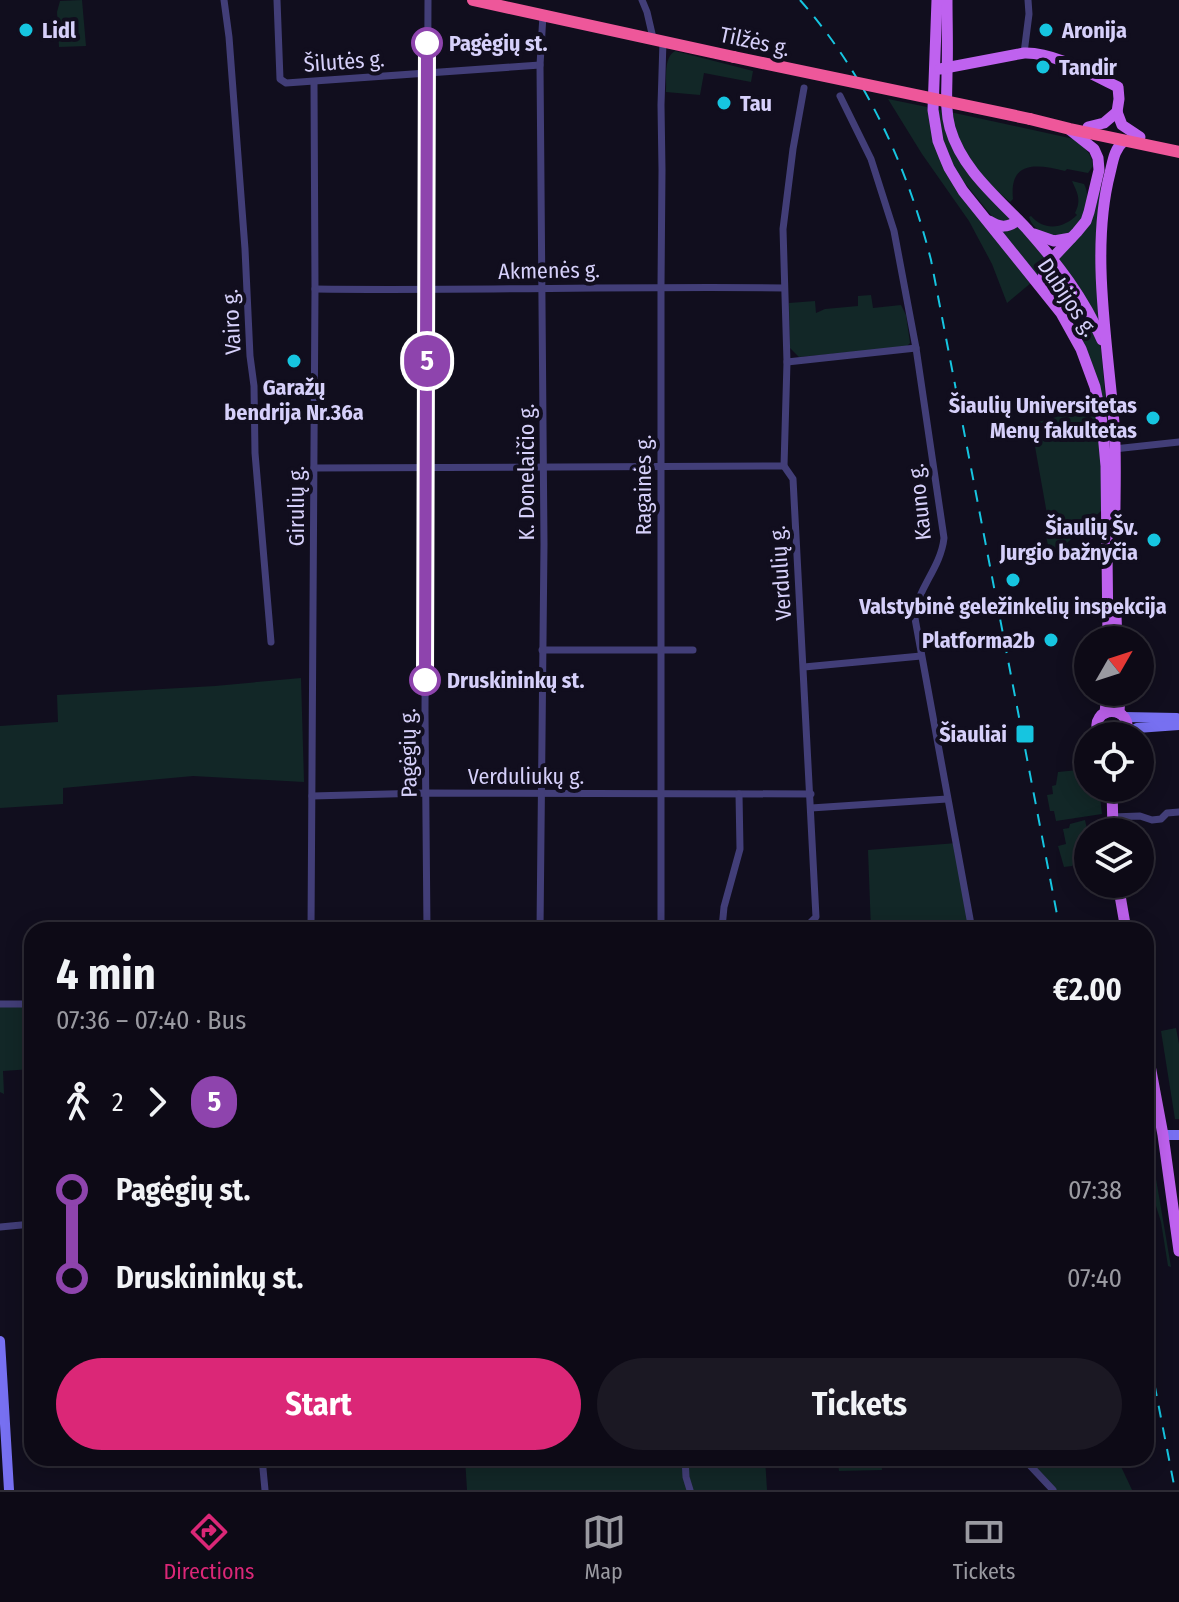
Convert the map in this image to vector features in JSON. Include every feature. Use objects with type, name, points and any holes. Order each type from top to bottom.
[{"type":"highway","name":"Tilžės g.","points":[[473,0],[1179,152]]},
{"type":"highway","name":"Tilžės g.","points":[[1030,119],[1179,143]]},
{"type":"main road","name":"Dubijos g.","points":[[937,0],[942,69],[954,140],[978,178],[1052,258],[1079,294],[1106,347]]},
{"type":"main road","name":"Dubijos g.","points":[[947,0],[946,47],[933,110],[938,141],[955,179],[1050,298],[1072,331],[1088,366],[1110,449],[1116,626]]},
{"type":"main road","points":[[946,47],[956,59],[974,62]]},
{"type":"main road","points":[[942,69],[1024,53],[1055,58],[1118,87],[1117,112],[1122,125],[1140,137]]},
{"type":"main road","points":[[1088,127],[1104,123],[1117,112]]},
{"type":"main road","name":"Dubijos g.","points":[[1070,129],[1096,153],[1102,182],[1106,347],[1114,426],[1110,449],[1108,626]]},
{"type":"main road","name":"Dubijos g.","points":[[1052,258],[1082,226],[1116,150],[1124,141]]},
{"type":"main road","points":[[985,219],[1001,227],[1022,224],[1047,240],[1060,242],[1072,238]]},
{"type":"main road","points":[[1050,298],[1043,276],[1052,258]]},
{"type":"main road","points":[[1105,713],[1106,706]]},
{"type":"main road","points":[[1121,706],[1126,722]]},
{"type":"main road","points":[[1097,722],[1105,713],[1112,711],[1122,715],[1179,718]]},
{"type":"main road","points":[[1154,727],[1179,725]]},
{"type":"main road","points":[[1112,817],[1113,802]]},
{"type":"main road","points":[[1120,898],[1125,922]]},
{"type":"main road","points":[[1154,1087],[1179,1251]]},
{"type":"main road","points":[[1163,1135],[1179,1135]]},
{"type":"main road","points":[[0,1341],[9,1490]]},
{"type":"street","name":"Vairo g.","points":[[224,0],[245,249],[255,453],[271,642]]},
{"type":"street","name":"Šilutės g.","points":[[277,0],[280,79],[286,83],[540,65]]},
{"type":"street","name":"Pagėgių g.","points":[[427,922],[428,0]]},
{"type":"street","name":"Ragainės g.","points":[[642,0],[658,40],[661,105],[661,922]]},
{"type":"street","points":[[1024,53],[1028,0]]},
{"type":"street","name":"K. Donelaičio g.","points":[[540,922],[544,468],[540,65],[543,15]]},
{"type":"street","name":"Girulių g.","points":[[311,922],[314,82]]},
{"type":"street","name":"Verdulių g.","points":[[804,88],[785,207],[787,362],[784,466],[793,479],[811,794],[816,917],[812,922]]},
{"type":"street","name":"Kauno g.","points":[[840,96],[871,159],[888,208],[916,348],[944,538],[939,559],[914,613],[971,922]]},
{"type":"street","name":"Akmenės g.","points":[[315,289],[784,288]]},
{"type":"street","points":[[787,362],[916,348]]},
{"type":"street","points":[[1110,449],[1179,442]]},
{"type":"street","points":[[314,468],[784,466]]},
{"type":"street","points":[[542,650],[693,650]]},
{"type":"street","points":[[804,667],[921,656]]},
{"type":"street","name":"Verduliukų g.","points":[[312,796],[426,793],[811,794]]},
{"type":"street","points":[[723,922],[740,849],[739,794]]},
{"type":"street","points":[[811,808],[947,799]]},
{"type":"street","points":[[1112,817],[1140,816],[1152,820],[1161,819],[1167,813],[1179,812]]},
{"type":"street","points":[[0,1004],[24,1004]]},
{"type":"street","points":[[0,1227],[24,1225]]},
{"type":"street","points":[[263,1466],[265,1490]]},
{"type":"street","points":[[685,1466],[690,1490]]},
{"type":"street","points":[[1030,1466],[1053,1490]]},
{"type":"green space","points":[[82,0],[86,46],[59,47],[57,12],[60,1]]},
{"type":"green space","points":[[675,51],[753,71],[751,82],[704,73],[700,95],[666,92],[667,64]]},
{"type":"green space","points":[[888,99],[927,107],[934,142],[1032,282],[1007,303],[992,264],[969,221]]},
{"type":"green space","points":[[937,109],[944,111],[948,133],[1009,217],[1007,223],[995,220],[955,171],[943,143]]},
{"type":"green space","points":[[950,112],[1074,139],[1089,154],[1093,166],[1088,173],[1035,166],[1020,171],[1010,202],[983,179],[964,153]]},
{"type":"green space","points":[[1072,181],[1084,184],[1087,204],[1079,224],[1056,238],[1033,225],[1029,217],[1054,226],[1066,223],[1077,215],[1078,196]]},
{"type":"green space","points":[[1101,187],[1103,330],[1056,257],[1081,233]]},
{"type":"green space","points":[[1017,225],[1046,257],[1039,267],[1038,279],[999,231]]},
{"type":"green space","points":[[1051,263],[1094,331],[1101,348],[1109,439],[1087,354],[1064,307],[1046,281]]},
{"type":"green space","points":[[871,295],[873,308],[901,305],[906,315],[910,343],[906,347],[799,357],[790,348],[789,303],[815,301],[816,313],[825,309],[858,306],[858,296]]},
{"type":"green space","points":[[1096,406],[1100,433],[1102,510],[1051,558],[1045,532],[1050,531],[1031,424]]},
{"type":"green space","points":[[301,678],[304,782],[193,776],[63,788],[63,804],[0,808],[0,726],[58,722],[57,695]]},
{"type":"green space","points":[[1074,770],[1074,802],[1101,802],[1102,814],[1056,821],[1047,795],[1053,794],[1052,786],[1056,785],[1058,772]]},
{"type":"green space","points":[[1074,823],[1074,863],[1064,867],[1058,846],[1066,844],[1063,829],[1069,828]]},
{"type":"green space","points":[[957,843],[971,922],[871,922],[868,850]]},
{"type":"green space","points":[[0,1004],[24,1004],[24,1070],[3,1071],[4,1094],[0,1092]]},
{"type":"green space","points":[[1176,1028],[1179,1044],[1179,1119],[1175,1119],[1161,1031]]},
{"type":"green space","points":[[1154,1167],[1171,1267],[1168,1266],[1154,1199]]},
{"type":"green space","points":[[466,1466],[766,1466],[767,1490],[467,1490]]},
{"type":"green space","points":[[838,1466],[882,1466],[882,1470],[839,1471]]},
{"type":"green space","points":[[1030,1466],[1121,1466],[1132,1490],[1053,1490]]},
{"type":"railway","points":[[800,0],[845,58],[881,122],[910,190],[931,260],[1058,922]]},
{"type":"railway","points":[[1154,1382],[1175,1490]]},
{"type":"bus line","name":"5","points":[[425,680],[427,43]]},
{"type":"place","name":"Lidl","points":[[26,30]]},
{"type":"place","name":"Aronija","points":[[1046,30]]},
{"type":"place","name":"Pagėgių st.","points":[[427,43]]},
{"type":"place","name":"Tandir","points":[[1043,67]]},
{"type":"place","name":"Tau","points":[[724,103]]},
{"type":"place","name":"Garažų bendrija Nr.36a","points":[[294,361]]},
{"type":"place","name":"Šiaulių Universitetas Menų fakultetas","points":[[1153,418]]},
{"type":"place","name":"Šiaulių Šv. Jurgio bažnyčia","points":[[1154,540]]},
{"type":"place","name":"Valstybinė geležinkelių inspekcija","points":[[1013,580]]},
{"type":"place","name":"Platforma2b","points":[[1051,640]]},
{"type":"place","name":"Druskininkų st.","points":[[425,680]]},
{"type":"place","name":"Šiauliai","points":[[1025,734]]}]
